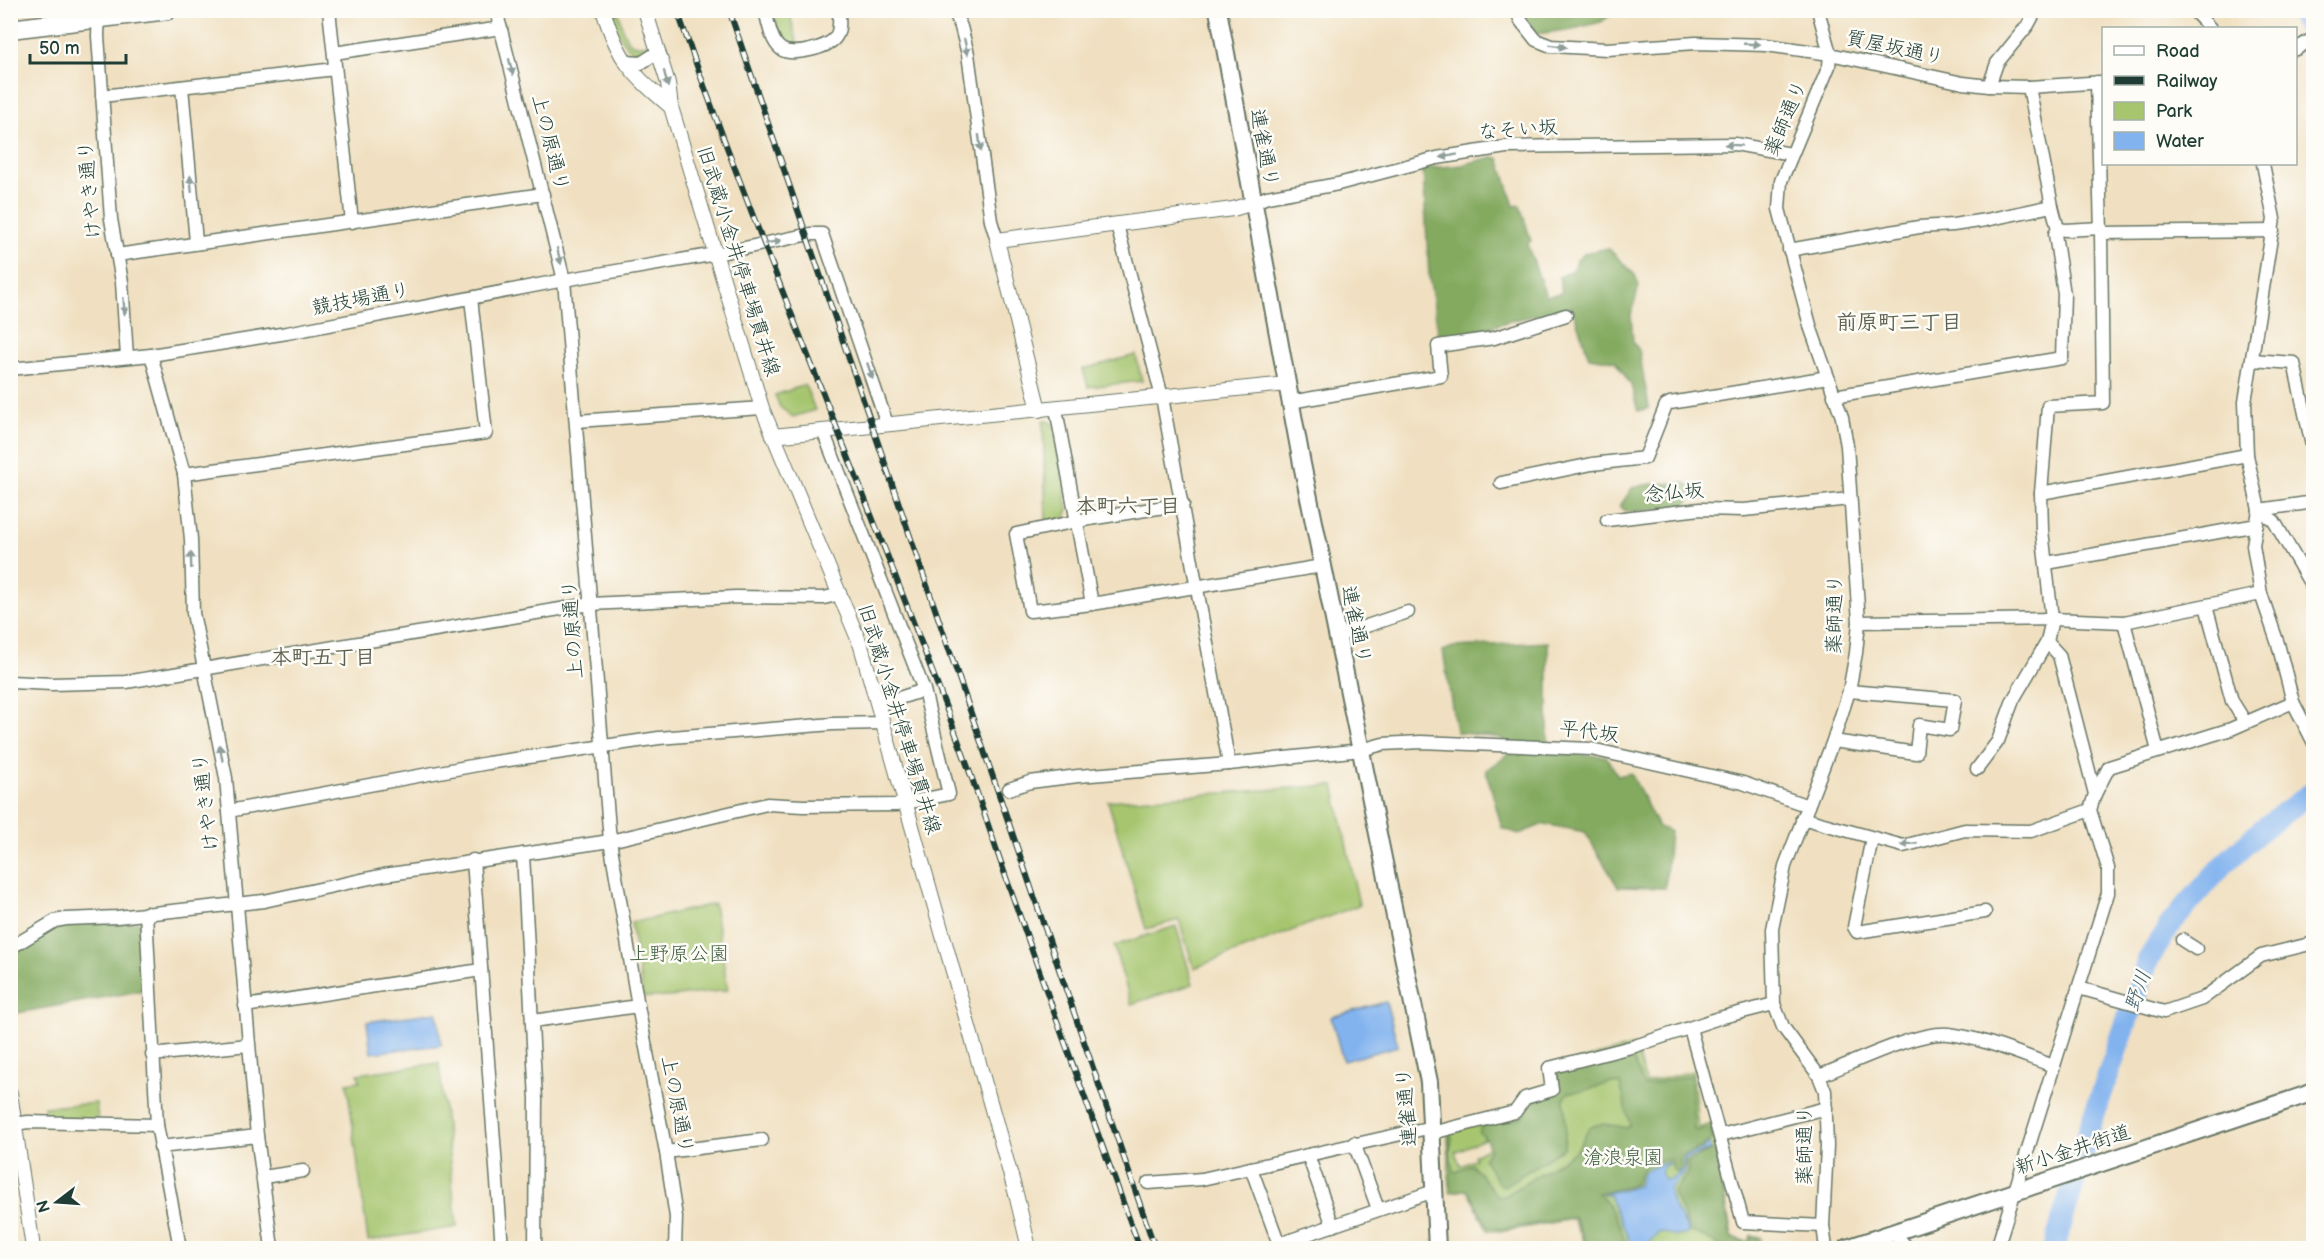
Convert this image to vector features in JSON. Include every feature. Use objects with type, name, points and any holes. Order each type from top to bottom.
[{"type":"main road","points":[[10,29],[99,15],[168,10]]},
{"type":"main road","name":"連雀通り","points":[[1218,10],[1322,566],[1429,1082],[1437,1248]]},
{"type":"main road","name":"新小金井街道","points":[[1847,1248],[2313,1092]]},
{"type":"street","points":[[329,10],[352,222]]},
{"type":"street","name":"上の原通り","points":[[496,10],[564,280],[610,841],[666,1152],[676,1217],[675,1248]]},
{"type":"street","points":[[603,10],[613,41],[626,62],[638,78],[671,107]]},
{"type":"street","name":"旧武蔵小金井停車場貫井線","points":[[645,10],[668,83],[671,107],[762,408],[861,646],[1016,1194],[1029,1248]]},
{"type":"street","points":[[765,10],[774,41],[780,49],[796,54],[829,43],[834,39],[839,28],[839,10]]},
{"type":"street","points":[[954,10],[968,54],[990,212],[1039,410]]},
{"type":"street","name":"質屋坂通り","points":[[1516,10],[1521,21],[1536,40],[1551,46],[1607,49],[1716,43],[1766,45],[1830,54],[1989,86],[2029,87],[2100,82]]},
{"type":"street","points":[[1818,10],[1830,54]]},
{"type":"street","points":[[1989,86],[1997,63],[2028,25],[2036,10]]},
{"type":"street","points":[[2193,10],[2209,27]]},
{"type":"street","name":"けやき通り","points":[[99,15],[111,219],[122,282],[127,357]]},
{"type":"street","points":[[333,53],[501,28]]},
{"type":"street","points":[[2297,48],[2313,39]]},
{"type":"street","points":[[626,62],[641,63],[654,57],[658,52]]},
{"type":"street","name":"薬師通り","points":[[1826,1248],[1823,1226],[1827,1146],[1825,1091],[1819,1076],[1783,1027],[1774,1004],[1772,929],[1785,867],[1833,741],[1849,691],[1859,622],[1847,446],[1842,417],[1811,329],[1779,209],[1781,181],[1829,66],[1830,54]]},
{"type":"street","points":[[102,96],[335,69]]},
{"type":"street","points":[[1977,769],[1998,741],[2013,700],[2047,642],[2052,619],[2042,530],[2041,493],[2048,406],[2103,403],[2100,82]]},
{"type":"street","points":[[182,87],[196,242]]},
{"type":"street","points":[[1834,396],[2062,358],[2064,294],[2055,234],[2058,229],[2029,87]]},
{"type":"street","name":"なそい坂","points":[[1253,203],[1268,197],[1338,184],[1437,158],[1506,147],[1735,144],[1791,154]]},
{"type":"street","points":[[2263,165],[2274,219],[2245,402],[2247,455],[2259,510],[2253,545],[2261,594],[2278,644],[2293,702],[2313,743]]},
{"type":"street","points":[[117,255],[543,194]]},
{"type":"street","points":[[997,240],[1233,209],[1253,203]]},
{"type":"street","points":[[1789,250],[2052,207]]},
{"type":"street","points":[[1117,225],[1162,397],[1229,764]]},
{"type":"street","points":[[2058,229],[2066,231],[2273,231]]},
{"type":"street","name":"競技場通り","points":[[10,369],[151,355],[287,333],[564,280],[716,254],[810,234],[822,234],[888,424]]},
{"type":"street","points":[[184,474],[486,433],[471,298]]},
{"type":"street","points":[[1290,402],[1441,376],[1438,346],[1494,338],[1566,315]]},
{"type":"street","name":"けやき通り","points":[[151,355],[184,474],[191,539],[193,613],[226,778],[248,1045],[272,1248]]},
{"type":"street","points":[[2252,360],[2294,363],[2313,455]]},
{"type":"street","points":[[1501,483],[1592,464],[1645,458],[1666,405],[1670,403],[1828,377]]},
{"type":"street","points":[[773,436],[1287,384]]},
{"type":"street","points":[[577,421],[762,408]]},
{"type":"street","points":[[1056,409],[1092,604]]},
{"type":"street","points":[[10,948],[55,921],[237,904],[308,892],[384,875],[610,841],[767,804],[803,806],[906,804],[949,794],[924,690],[823,431]]},
{"type":"street","points":[[2041,493],[2247,455]]},
{"type":"street","name":"念仏坂","points":[[1607,520],[1700,509],[1744,510],[1850,499]]},
{"type":"street","points":[[2259,510],[2313,502]]},
{"type":"street","points":[[1183,504],[1077,521],[1016,534],[1030,611],[1092,604],[1322,566]]},
{"type":"street","points":[[2259,510],[2274,521],[2313,590]]},
{"type":"street","points":[[2047,564],[2257,525]]},
{"type":"street","points":[[10,682],[52,684],[126,682],[591,604],[736,597],[824,598],[840,594]]},
{"type":"street","points":[[1859,622],[2052,619],[2124,622],[2261,594]]},
{"type":"street","points":[[2206,606],[2232,701],[2245,722]]},
{"type":"street","points":[[1337,636],[1408,612]]},
{"type":"street","points":[[2124,622],[2158,751]]},
{"type":"street","points":[[2047,642],[2059,655],[2095,794]]},
{"type":"street","points":[[878,705],[924,690]]},
{"type":"street","points":[[1833,741],[1917,753],[1919,725],[1950,730],[1955,700],[1849,691]]},
{"type":"street","points":[[1998,1248],[2109,888],[2108,868],[2090,810],[2095,794],[2109,767],[2231,729],[2293,702]]},
{"type":"street","points":[[229,811],[488,763],[659,738],[833,724],[883,723]]},
{"type":"street","name":"平代坂","points":[[1009,789],[1030,782],[1078,776],[1229,764],[1421,741],[1591,749],[1743,783],[1805,812],[1872,838],[1904,846],[1965,830],[2031,831],[2090,810]]},
{"type":"street","points":[[1872,838],[1854,927],[1857,932],[1985,912]]},
{"type":"street","points":[[523,854],[536,1100],[535,1248]]},
{"type":"street","points":[[473,860],[502,1248]]},
{"type":"street","points":[[146,914],[157,1125],[180,1248]]},
{"type":"street","points":[[2182,940],[2196,949]]},
{"type":"street","points":[[2079,988],[2164,1012],[2202,999],[2261,957],[2313,943]]},
{"type":"street","points":[[245,1006],[481,970]]},
{"type":"street","points":[[1148,1183],[1202,1179],[1354,1143],[1432,1130],[1515,1112],[1525,1098],[1552,1090],[1550,1068],[1635,1046],[1774,1004]]},
{"type":"street","points":[[533,1022],[638,1006]]},
{"type":"street","points":[[1690,1028],[1743,1222],[1823,1226]]},
{"type":"street","points":[[1819,1076],[1918,1038],[1947,1034],[2054,1066]]},
{"type":"street","points":[[152,1054],[248,1045]]},
{"type":"street","points":[[10,1093],[33,1248]]},
{"type":"street","points":[[1721,1135],[1826,1108]]},
{"type":"street","points":[[15,1124],[28,1122],[157,1125]]},
{"type":"street","points":[[160,1147],[257,1136]]},
{"type":"street","points":[[666,1152],[762,1140]]},
{"type":"street","points":[[1354,1143],[1378,1209]]},
{"type":"street","points":[[1308,1155],[1333,1226]]},
{"type":"street","points":[[1251,1168],[1280,1244],[1434,1191]]},
{"type":"street","points":[[263,1177],[303,1171]]},
{"type":"street","points":[[1893,1233],[1908,1248]]},
{"type":"green space","points":[[611,11],[618,11],[626,38],[630,42],[635,45],[651,43],[651,49],[646,54],[637,55],[627,46],[614,24]]},
{"type":"green space","points":[[772,11],[789,11],[798,45],[791,45],[781,37]]},
{"type":"green space","points":[[1520,11],[1616,11],[1601,22],[1537,34]]},
{"type":"green space","points":[[1492,157],[1499,158],[1514,206],[1520,205],[1531,241],[1527,244],[1546,296],[1562,293],[1559,277],[1572,271],[1577,260],[1585,253],[1608,248],[1635,275],[1639,286],[1631,315],[1633,342],[1639,350],[1649,408],[1638,411],[1631,385],[1615,361],[1589,357],[1572,307],[1506,322],[1481,331],[1439,338],[1429,276],[1423,169],[1462,165]]},
{"type":"green space","points":[[1136,355],[1142,381],[1088,387],[1083,369]]},
{"type":"green space","points":[[805,385],[815,410],[793,417],[780,407],[775,395]]},
{"type":"green space","points":[[1043,421],[1053,424],[1068,510],[1064,519],[1046,521]]},
{"type":"green space","points":[[1686,483],[1693,491],[1686,507],[1627,512],[1620,506],[1633,487]]},
{"type":"green space","points":[[1548,642],[1548,753],[1606,756],[1618,776],[1631,773],[1658,827],[1670,831],[1665,888],[1618,887],[1585,832],[1544,824],[1519,834],[1502,828],[1486,770],[1511,752],[1501,738],[1456,732],[1443,651],[1453,647]]},
{"type":"green space","points":[[1334,785],[1359,905],[1194,968],[1179,920],[1146,929],[1108,801]]},
{"type":"green space","name":"上野原公園","points":[[714,904],[728,990],[669,997],[643,997],[631,923]]},
{"type":"green space","points":[[142,922],[146,990],[11,1014],[10,955],[57,924]]},
{"type":"green space","points":[[1176,926],[1193,984],[1131,1004],[1114,946]]},
{"type":"green space","name":"滄浪泉園","points":[[1635,1046],[1646,1083],[1693,1071],[1698,1128],[1712,1124],[1732,1237],[1748,1242],[1751,1235],[1761,1237],[1759,1248],[1587,1248],[1573,1219],[1505,1231],[1488,1231],[1468,1191],[1450,1192],[1448,1132],[1514,1112],[1525,1098],[1552,1090],[1549,1068]],"holes":[[[1489,1137],[1493,1145],[1474,1155],[1475,1159],[1461,1166],[1455,1152]]]},
{"type":"green space","points":[[1631,1053],[1645,1086],[1691,1075],[1694,1129],[1696,1131],[1711,1129],[1712,1139],[1698,1149],[1680,1156],[1678,1172],[1673,1170],[1671,1159],[1652,1163],[1644,1167],[1635,1184],[1598,1193],[1616,1218],[1626,1248],[1588,1248],[1574,1217],[1506,1229],[1489,1228],[1468,1191],[1450,1192],[1448,1132],[1452,1137],[1450,1151],[1453,1171],[1456,1172],[1472,1164],[1498,1197],[1507,1195],[1573,1153],[1593,1126],[1607,1124],[1627,1128],[1630,1124],[1620,1084],[1611,1083],[1583,1091],[1570,1092],[1564,1098],[1566,1126],[1564,1148],[1504,1186],[1499,1184],[1483,1158],[1490,1149],[1486,1139],[1480,1133],[1482,1125],[1520,1118],[1536,1100],[1559,1092],[1558,1074],[1561,1070]]},
{"type":"green space","points":[[439,1063],[457,1227],[368,1241],[347,1083],[360,1081],[358,1074]]},
{"type":"green space","points":[[96,1103],[98,1120],[45,1118],[44,1107]]},
{"type":"green space","points":[[1712,1150],[1716,1154],[1731,1238],[1747,1244],[1752,1237],[1758,1238],[1758,1248],[1723,1247],[1690,1232],[1673,1192],[1688,1173],[1687,1162]]},
{"type":"water","points":[[1386,1002],[1398,1046],[1343,1061],[1331,1017]]},
{"type":"water","points":[[437,1012],[441,1045],[371,1053],[367,1022]]},
{"type":"water","points":[[1709,1143],[1710,1150],[1685,1159],[1684,1173],[1669,1189],[1673,1205],[1688,1229],[1687,1234],[1678,1236],[1660,1232],[1649,1242],[1651,1248],[1645,1244],[1631,1248],[1609,1195],[1602,1194],[1638,1186],[1645,1171],[1664,1163],[1670,1162],[1661,1169],[1661,1175],[1667,1181],[1672,1179],[1683,1169],[1683,1157],[1702,1150]]},
{"type":"waterway","name":"野川","points":[[2299,10],[2314,40]]},
{"type":"waterway","name":"野川","points":[[2054,1248],[2092,1121],[2148,960],[2173,921],[2222,866],[2261,830],[2314,791]]},
{"type":"railway","points":[[677,10],[745,196],[961,748],[1057,1022],[1140,1248]]},
{"type":"railway","points":[[729,10],[1155,1248]]},
{"type":"district","name":"前原町三丁目","points":[[1899,322]]},
{"type":"district","name":"本町六丁目","points":[[1128,506]]},
{"type":"district","name":"本町五丁目","points":[[323,657]]}]
